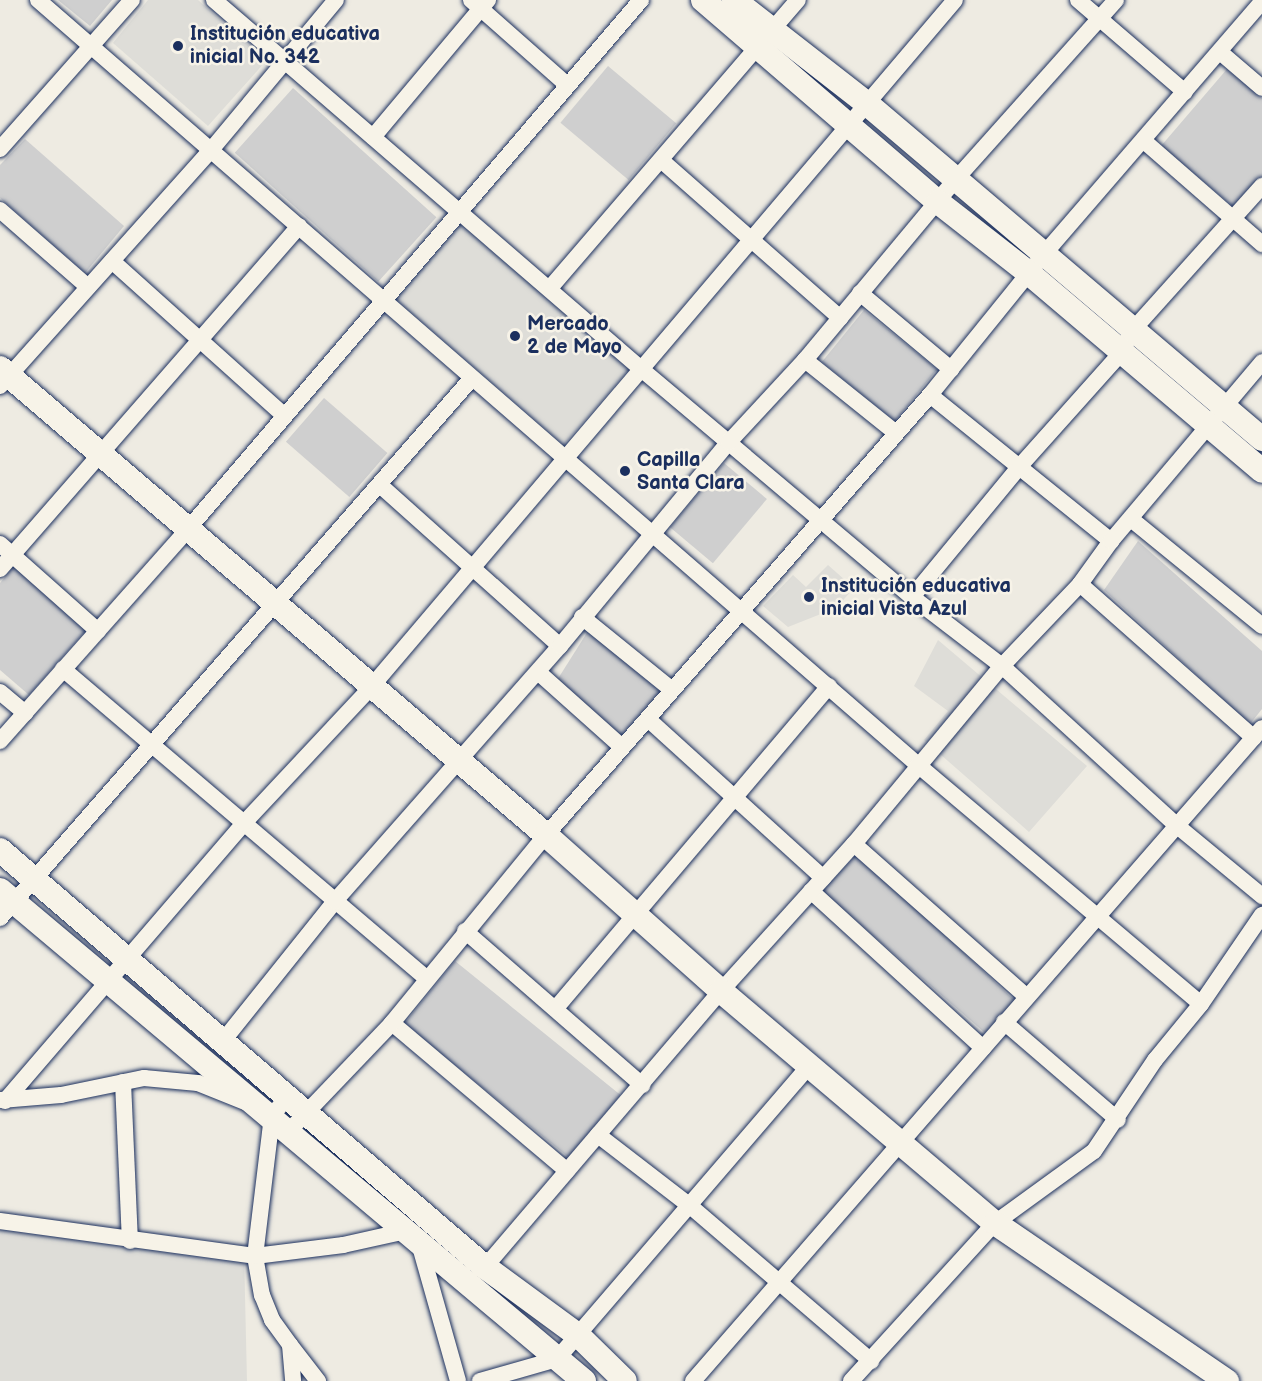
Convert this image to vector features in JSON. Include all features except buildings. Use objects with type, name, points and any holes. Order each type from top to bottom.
[{"type":"street","points":[[38,0],[918,765],[1099,914],[1201,1004]]},
{"type":"street","points":[[0,149],[132,0]]},
{"type":"street","points":[[214,0],[640,368],[912,597],[1002,666],[1176,825],[1262,896]]},
{"type":"street","points":[[336,0],[211,150],[112,261],[3,376],[100,452],[546,835],[721,991],[995,1223],[1227,1381]]},
{"type":"street","points":[[0,741],[189,528],[641,0]]},
{"type":"street","points":[[703,0],[865,102],[1262,439]]},
{"type":"street","points":[[734,0],[765,39],[847,124],[938,202],[1030,274],[1262,471]]},
{"type":"street","points":[[550,288],[798,0]]},
{"type":"street","points":[[2,1101],[110,982],[244,823],[372,686],[865,102],[956,0]]},
{"type":"street","points":[[1078,0],[1185,92]]},
{"type":"street","points":[[223,1041],[335,902],[461,762],[538,672],[729,441],[804,360],[956,179],[1116,0]]},
{"type":"street","points":[[2,1101],[144,1078],[198,1083],[274,1119],[308,1113],[392,1023],[426,978],[546,835],[622,747],[649,720],[671,689],[930,395],[1045,254],[1262,2]]},
{"type":"street","points":[[373,137],[480,3],[567,85]]},
{"type":"street","points":[[1220,52],[1262,88]]},
{"type":"street","points":[[1144,141],[1262,244]]},
{"type":"street","points":[[661,159],[840,318]]},
{"type":"street","points":[[912,597],[1020,466],[1121,353],[1132,331],[1262,186]]},
{"type":"street","points":[[0,210],[88,287]]},
{"type":"street","points":[[0,569],[6,550],[100,452],[299,226]]},
{"type":"street","points":[[112,261],[285,416]]},
{"type":"street","points":[[860,293],[951,369]]},
{"type":"street","points":[[804,360],[896,433]]},
{"type":"street","points":[[485,1267],[721,991],[854,844],[1002,666],[1080,584],[1111,541],[1262,362]]},
{"type":"street","points":[[472,378],[381,486],[275,602],[155,745],[34,879],[5,903],[110,982],[582,1380]]},
{"type":"street","points":[[930,395],[1111,541]]},
{"type":"street","points":[[381,486],[471,569],[560,646]]},
{"type":"street","points":[[1131,519],[1262,626]]},
{"type":"street","points":[[6,550],[98,630]]},
{"type":"street","points":[[693,1381],[1258,733],[1080,584]]},
{"type":"street","points":[[582,617],[671,689]]},
{"type":"street","points":[[63,669],[426,978]]},
{"type":"street","points":[[538,672],[622,747]]},
{"type":"street","points":[[556,1008],[633,913],[829,686]]},
{"type":"street","points":[[0,692],[25,713]]},
{"type":"street","points":[[649,720],[736,796],[823,878]]},
{"type":"street","points":[[854,844],[1026,997]]},
{"type":"street","points":[[0,850],[485,1267],[579,1336],[625,1381]]},
{"type":"street","points":[[811,891],[983,1048]]},
{"type":"street","points":[[851,1381],[995,1223],[1094,1151],[1118,1120],[1155,1060],[1201,1004],[1262,915]]},
{"type":"street","points":[[465,931],[642,1085]]},
{"type":"street","points":[[1004,1022],[1118,1120]]},
{"type":"street","points":[[392,1023],[567,1171]]},
{"type":"street","points":[[480,1381],[557,1359],[809,1066]]},
{"type":"street","points":[[123,1082],[130,1240]]},
{"type":"street","points":[[288,1096],[274,1119],[255,1256],[262,1295],[272,1320],[318,1381]]},
{"type":"street","points":[[598,1135],[689,1205],[871,1361]]},
{"type":"street","points":[[0,1221],[255,1256],[412,1237]]},
{"type":"street","points":[[412,1237],[458,1381]]},
{"type":"street","points":[[290,1345],[293,1381]]},
{"type":"shaded area","points":[[58,0],[112,0],[90,26]]},
{"type":"shaded area","points":[[148,0],[198,0],[266,61],[208,126],[113,43]]},
{"type":"shaded area","points":[[608,66],[676,123],[629,180],[560,123]]},
{"type":"shaded area","points":[[1227,69],[1262,98],[1262,177],[1235,208],[1161,146]]},
{"type":"shaded area","points":[[293,88],[436,217],[378,282],[235,153]]},
{"type":"shaded area","points":[[25,139],[124,226],[85,273],[0,198],[0,165]]},
{"type":"shaded area","name":"Mercado 2 de Mayo","points":[[460,221],[630,369],[564,445],[394,297]]},
{"type":"shaded area","points":[[864,310],[937,369],[895,421],[822,362]]},
{"type":"shaded area","points":[[324,398],[387,453],[349,497],[286,442]]},
{"type":"shaded area","points":[[724,463],[767,499],[713,563],[670,527]]},
{"type":"shaded area","points":[[1138,541],[1262,651],[1262,709],[1250,724],[1104,590]]},
{"type":"shaded area","name":"Institución educativa inicial Vista Azul","points":[[828,565],[854,588],[836,608],[788,627],[763,606],[793,575],[806,587]]},
{"type":"shaded area","points":[[14,566],[87,629],[29,695],[0,670],[0,583]]},
{"type":"shaded area","points":[[588,631],[665,686],[618,739],[554,685]]},
{"type":"shaded area","points":[[938,640],[1087,766],[1029,832],[924,740],[948,711],[914,686]]},
{"type":"shaded area","points":[[858,853],[1015,1001],[985,1033],[822,891]]},
{"type":"shaded area","points":[[455,961],[621,1095],[570,1158],[404,1024]]},
{"type":"shaded area","points":[[0,1218],[244,1253],[247,1381],[0,1381]]},
{"type":"place","name":"Institución educativa inicial No. 342","points":[[178,46]]},
{"type":"place","name":"Mercado 2 de Mayo","points":[[515,336]]},
{"type":"place","name":"Capilla Santa Clara","points":[[625,471]]},
{"type":"place","name":"Institución educativa inicial Vista Azul","points":[[809,597]]}]
